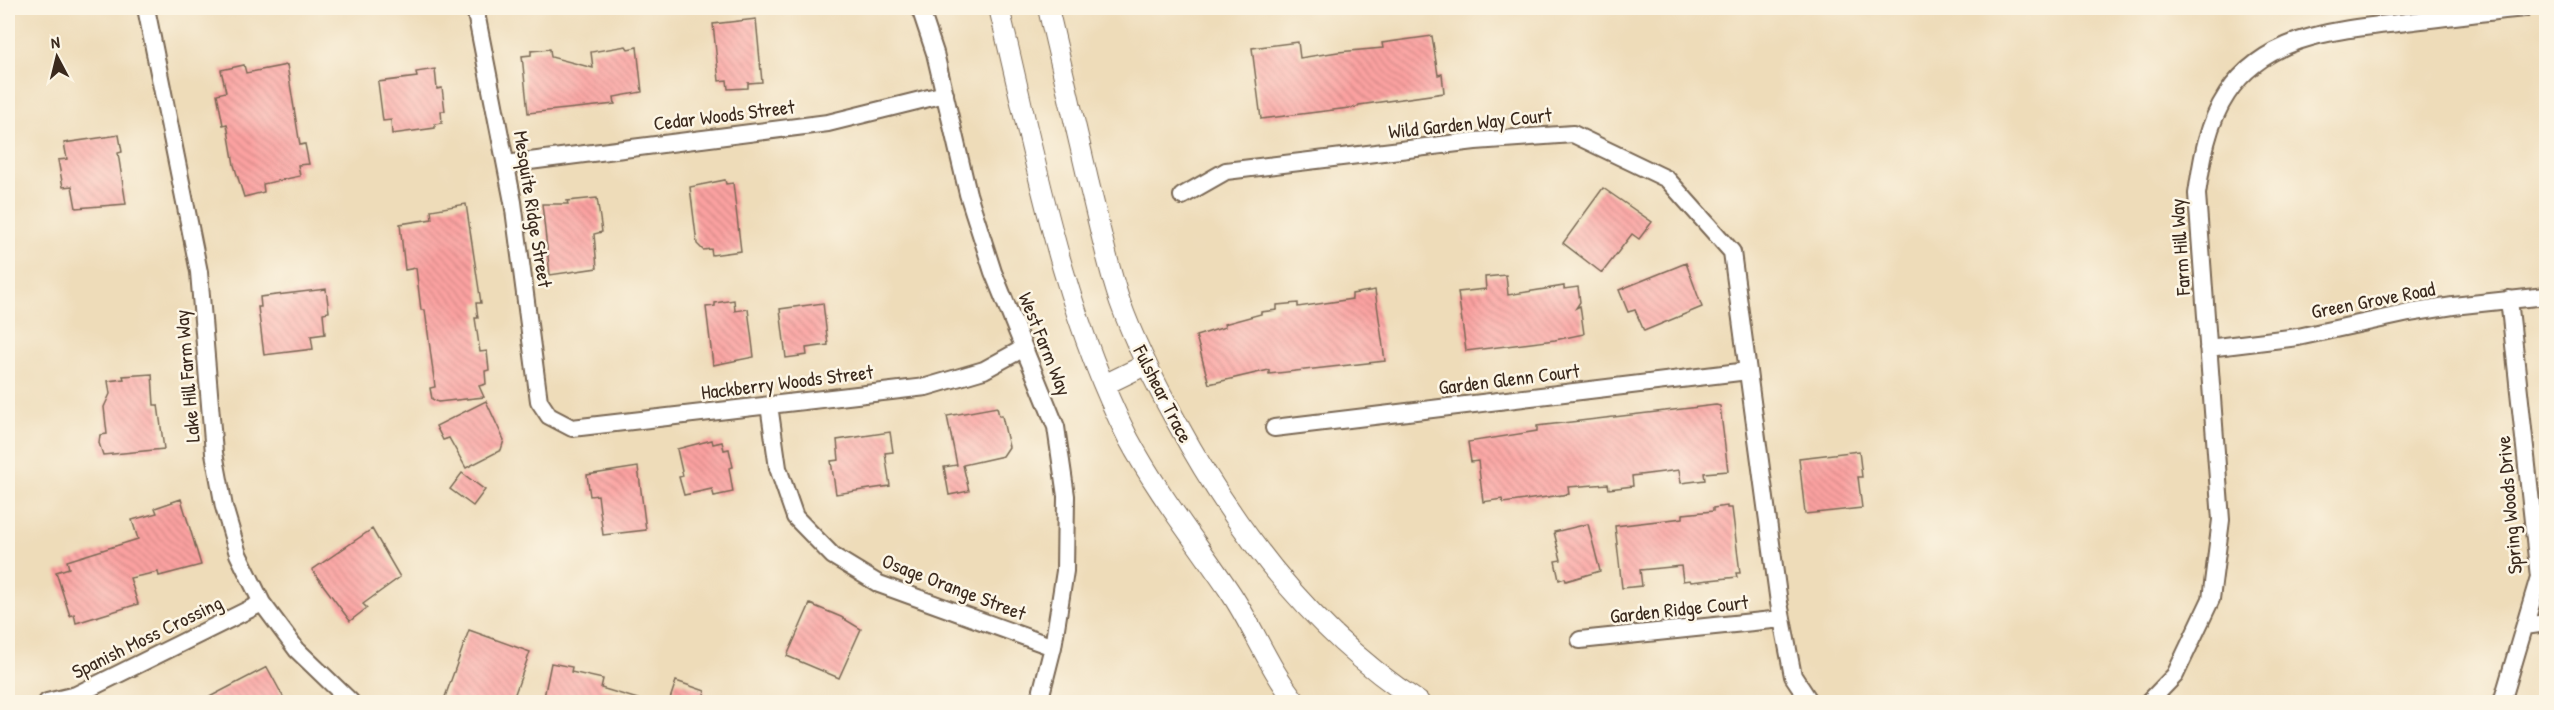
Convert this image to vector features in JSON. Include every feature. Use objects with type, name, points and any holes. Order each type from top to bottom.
[{"type":"street","name":"Lake Hill Farm Way","points":[[146,8],[199,272],[214,453],[224,507],[238,554],[262,603],[297,650],[351,702]]},
{"type":"street","name":"Mesquite Ridge Street","points":[[475,8],[513,202],[539,400],[549,416]]},
{"type":"street","name":"West Farm Way","points":[[920,8],[935,53],[968,194],[993,272],[1056,427],[1066,496],[1065,571],[1053,647],[1039,702]]},
{"type":"street","points":[[999,8],[1061,265],[1104,385],[1128,438],[1163,498],[1228,589],[1273,668],[1296,702]]},
{"type":"street","name":"Fulshear Trace","points":[[1048,8],[1105,249],[1120,302],[1145,365],[1204,474],[1272,567],[1299,598],[1344,642],[1399,689],[1419,702]]},
{"type":"street","name":"Farm Hill Way","points":[[2148,702],[2175,675],[2211,599],[2221,520],[2197,194],[2204,149],[2214,118],[2227,93],[2253,65],[2279,47],[2323,32],[2524,8]]},
{"type":"street","name":"Cedar Woods Street","points":[[506,164],[828,123],[945,94]]},
{"type":"street","name":"Wild Garden Way Court","points":[[1182,196],[1226,171],[1475,141],[1572,134],[1667,179],[1732,252],[1780,611],[1793,676],[1810,702]]},
{"type":"street","name":"Green Grove Road","points":[[2208,348],[2298,337],[2409,313],[2547,296]]},
{"type":"street","name":"Spring Woods Drive","points":[[2502,702],[2542,577],[2510,299]]},
{"type":"street","name":"Hackberry Woods Street","points":[[549,416],[572,428],[926,387],[984,370],[1024,348]]},
{"type":"street","points":[[1104,385],[1145,365]]},
{"type":"street","name":"Garden Glenn Court","points":[[1274,428],[1748,371]]},
{"type":"street","name":"Osage Orange Street","points":[[769,405],[778,468],[795,517],[833,556],[879,584],[1053,647]]},
{"type":"street","name":"Spanish Moss Crossing","points":[[47,702],[86,690],[262,603]]},
{"type":"street","name":"Garden Ridge Court","points":[[1580,640],[1780,611]]},
{"type":"street","points":[[2525,626],[2547,623]]},
{"type":"building","points":[[756,19],[762,82],[748,83],[748,88],[728,89],[727,80],[719,81],[713,24]]},
{"type":"building","points":[[1432,36],[1438,75],[1442,74],[1444,93],[1261,119],[1252,48],[1298,42],[1300,58],[1383,48],[1382,43]]},
{"type":"building","points":[[626,46],[628,49],[637,47],[642,92],[614,97],[615,104],[528,113],[522,56],[531,55],[531,51],[550,49],[551,57],[593,68],[591,52]]},
{"type":"building","points":[[244,65],[246,73],[287,65],[300,145],[305,144],[309,164],[298,165],[300,176],[263,184],[264,192],[244,197],[234,165],[227,124],[223,125],[217,94],[226,92],[221,70]]},
{"type":"building","points":[[435,69],[437,89],[442,88],[445,111],[441,111],[442,123],[435,124],[435,128],[392,134],[391,120],[383,121],[378,82],[417,77],[416,72]]},
{"type":"building","points":[[119,135],[122,152],[118,153],[126,204],[76,208],[72,186],[63,187],[58,160],[67,159],[64,143]]},
{"type":"building","points":[[725,180],[726,184],[733,183],[741,251],[712,255],[711,249],[703,250],[697,244],[690,187]]},
{"type":"building","points":[[1603,188],[1652,222],[1639,239],[1632,234],[1602,273],[1563,243]]},
{"type":"building","points":[[597,198],[602,232],[594,234],[597,268],[550,275],[542,204],[568,204],[567,201]]},
{"type":"building","points":[[466,204],[481,303],[476,303],[478,318],[475,318],[480,352],[487,351],[489,370],[485,371],[486,384],[479,386],[484,397],[438,402],[432,399],[430,388],[435,387],[425,310],[421,310],[416,268],[405,270],[400,224],[432,219],[431,210]]},
{"type":"building","points":[[1686,263],[1702,307],[1644,331],[1635,310],[1628,312],[1619,290]]},
{"type":"building","points":[[1506,275],[1508,295],[1564,286],[1564,289],[1578,287],[1580,302],[1576,308],[1580,306],[1584,334],[1555,340],[1466,351],[1458,292],[1486,289],[1485,277]]},
{"type":"building","points":[[326,289],[329,312],[323,313],[325,334],[311,336],[313,349],[264,355],[258,307],[261,307],[260,297]]},
{"type":"building","points":[[1375,290],[1385,361],[1269,374],[1269,370],[1209,384],[1196,336],[1225,327],[1224,324],[1261,314],[1261,312],[1277,310],[1277,305],[1298,303],[1298,307],[1352,299],[1352,294]]},
{"type":"building","points":[[734,300],[735,311],[748,309],[754,357],[713,365],[706,307]]},
{"type":"building","points":[[823,303],[828,345],[806,348],[807,355],[786,358],[780,309]]},
{"type":"building","points":[[152,374],[154,405],[158,405],[164,449],[103,455],[99,443],[100,435],[107,434],[104,407],[110,394],[108,381],[124,379],[123,376]]},
{"type":"building","points":[[486,401],[504,440],[501,450],[466,468],[449,438],[443,440],[436,426]]},
{"type":"building","points":[[1720,406],[1728,471],[1704,473],[1705,480],[1681,483],[1679,470],[1632,476],[1633,486],[1609,489],[1608,484],[1568,487],[1569,494],[1503,503],[1502,499],[1483,502],[1478,461],[1471,462],[1468,442],[1537,431],[1537,426]]},
{"type":"building","points":[[997,407],[999,416],[1002,416],[1009,447],[1003,456],[963,465],[969,491],[949,495],[944,467],[957,465],[947,416]]},
{"type":"building","points":[[890,432],[893,452],[885,453],[890,486],[836,494],[831,461],[839,460],[837,440]]},
{"type":"building","points":[[712,440],[713,444],[722,442],[724,450],[729,449],[733,467],[729,468],[733,492],[714,496],[712,489],[684,495],[679,477],[683,476],[677,449]]},
{"type":"building","points":[[1859,451],[1862,477],[1858,477],[1862,508],[1805,514],[1799,458]]},
{"type":"building","points":[[638,467],[646,530],[603,535],[598,495],[590,496],[587,475]]},
{"type":"building","points":[[462,473],[485,490],[473,506],[450,489]]},
{"type":"building","points":[[181,499],[201,565],[159,576],[158,572],[130,578],[138,604],[76,623],[74,614],[70,616],[56,572],[69,568],[67,561],[138,539],[132,520],[157,513],[155,508]]},
{"type":"building","points":[[1727,506],[1727,508],[1732,508],[1740,573],[1736,573],[1737,577],[1683,581],[1681,566],[1640,570],[1642,586],[1622,588],[1615,526],[1683,518],[1683,514],[1713,511],[1713,508]]},
{"type":"building","points":[[1588,524],[1600,571],[1566,581],[1565,578],[1559,580],[1555,561],[1561,560],[1554,532]]},
{"type":"building","points":[[372,529],[400,577],[363,604],[367,608],[350,621],[312,570]]},
{"type":"building","points":[[810,604],[841,617],[861,629],[839,678],[787,656]]},
{"type":"building","points":[[469,630],[530,652],[512,702],[462,702],[445,697]]},
{"type":"building","points":[[551,663],[572,667],[571,672],[603,679],[601,688],[638,699],[638,702],[543,702]]},
{"type":"building","points":[[267,667],[286,702],[200,702]]},
{"type":"building","points":[[676,681],[705,691],[702,702],[669,702]]}]
